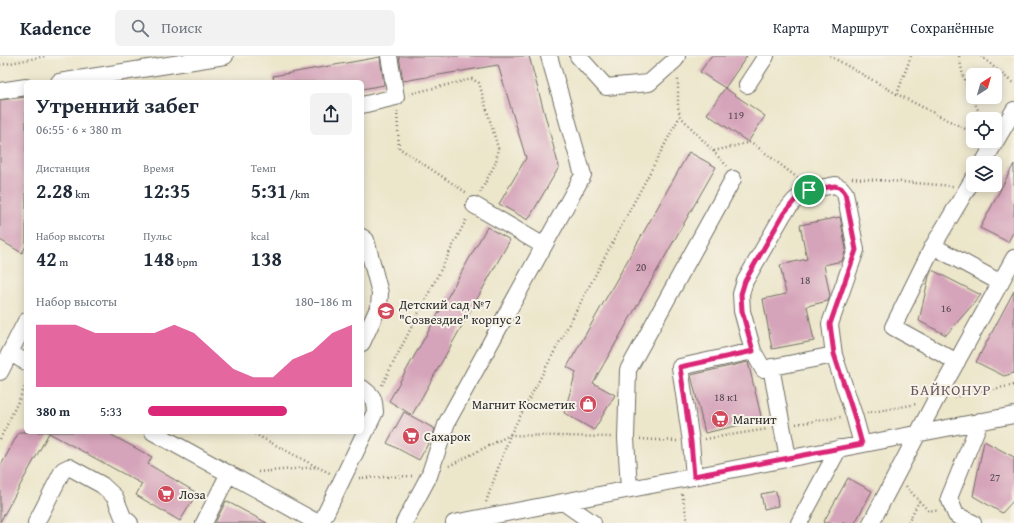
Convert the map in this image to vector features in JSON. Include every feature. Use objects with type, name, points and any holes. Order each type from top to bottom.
[{"type":"street","points":[[72,80],[225,56]]},
{"type":"street","points":[[364,105],[396,97],[389,56]]},
{"type":"street","points":[[404,523],[429,476],[447,422],[583,176],[549,56]]},
{"type":"street","points":[[578,56],[606,87],[650,83],[675,60],[677,56]]},
{"type":"street","points":[[747,84],[766,56]]},
{"type":"street","points":[[0,91],[24,87]]},
{"type":"street","points":[[987,156],[1014,110]]},
{"type":"street","points":[[630,489],[626,438],[628,370],[733,179]]},
{"type":"street","points":[[834,354],[763,369],[753,351],[742,311],[741,294],[745,281],[784,213],[795,200],[809,190],[835,186],[841,188],[845,193],[856,250],[830,324],[834,354],[862,444]]},
{"type":"street","points":[[957,362],[893,327],[933,246],[966,190]]},
{"type":"street","points":[[475,202],[544,246]]},
{"type":"street","points":[[364,238],[366,240],[380,293],[378,306],[364,338]]},
{"type":"street","points":[[933,246],[1001,283]]},
{"type":"street","points":[[871,523],[918,433],[1014,258]]},
{"type":"street","points":[[0,372],[24,325]]},
{"type":"street","points":[[686,478],[691,442],[680,367],[753,351]]},
{"type":"street","points":[[10,353],[24,361]]},
{"type":"street","points":[[771,367],[788,458]]},
{"type":"street","points":[[321,523],[375,412],[374,400],[364,390]]},
{"type":"street","points":[[454,523],[1014,415]]},
{"type":"street","points":[[973,523],[956,515],[949,498],[980,421]]},
{"type":"street","points":[[158,434],[318,523]]},
{"type":"street","points":[[799,523],[839,448]]},
{"type":"street","points":[[36,523],[63,470],[69,467],[102,485],[115,497],[123,517],[130,523]]},
{"type":"street","points":[[204,523],[228,473]]},
{"type":"street","points":[[563,502],[593,523]]},
{"type":"path","points":[[0,65],[46,56]]},
{"type":"path","points":[[830,56],[897,94],[966,130]]},
{"type":"path","points":[[897,94],[911,56]]},
{"type":"path","points":[[959,56],[963,76],[979,112]]},
{"type":"path","points":[[981,56],[1014,84]]},
{"type":"path","points":[[678,77],[678,107],[680,116],[727,166],[733,179]]},
{"type":"path","points":[[374,400],[496,162],[498,148],[479,83],[472,79],[396,97],[399,148],[475,202]]},
{"type":"path","points":[[480,518],[510,435],[680,116]]},
{"type":"path","points":[[714,152],[751,142],[803,182],[809,190]]},
{"type":"path","points":[[835,186],[844,177],[966,183]]},
{"type":"path","points":[[0,439],[24,389]]},
{"type":"path","points":[[255,434],[317,467]]},
{"type":"path","points":[[897,474],[919,502],[928,510],[956,515]]},
{"type":"path","points":[[686,478],[688,523]]},
{"type":"path","points":[[908,523],[919,502]]},
{"type":"building","points":[[399,56],[529,56],[559,167],[528,220],[499,204],[526,158],[498,65],[403,81]]},
{"type":"building","points":[[711,56],[747,56],[725,88],[700,72]]},
{"type":"building","points":[[380,57],[384,85],[364,89],[364,80],[274,80],[273,76]]},
{"type":"building","points":[[725,88],[765,116],[748,142],[707,114]]},
{"type":"building","points":[[24,97],[24,250],[22,253],[0,240],[0,100]]},
{"type":"building","points":[[689,152],[716,167],[593,383],[615,395],[594,430],[564,413],[576,372],[567,367]]},
{"type":"building","points":[[1014,164],[1014,231],[1008,242],[980,228],[999,192],[1002,192],[1002,187]]},
{"type":"building","points":[[840,217],[846,249],[842,261],[824,265],[830,296],[828,301],[807,306],[814,341],[772,349],[763,299],[786,294],[780,265],[807,259],[800,225]]},
{"type":"building","points":[[487,227],[510,240],[412,415],[389,401]]},
{"type":"building","points":[[932,270],[981,295],[946,335],[919,321],[929,276]]},
{"type":"building","points":[[1014,291],[1014,373],[1004,376],[976,362]]},
{"type":"building","points":[[748,362],[762,420],[705,433],[691,375]]},
{"type":"building","name":"Сахарок","points":[[404,412],[435,429],[419,460],[387,443]]},
{"type":"building","points":[[19,432],[24,432],[24,434],[48,434],[0,522],[0,467]]},
{"type":"building","points":[[51,434],[110,434],[152,457],[148,464],[197,493],[180,521],[136,495],[142,484]]},
{"type":"building","points":[[984,441],[1014,457],[1014,500],[1002,513],[973,496]]},
{"type":"building","points":[[848,478],[872,491],[855,523],[823,523]]},
{"type":"building","points":[[776,491],[778,506],[764,509],[761,494]]},
{"type":"building","points":[[226,501],[267,523],[215,523]]},
{"type":"place","name":"Детский сад №7 \"Созвездие\" корпус 2","points":[[386,311]]},
{"type":"place","name":"Магнит Косметик","points":[[588,404]]},
{"type":"place","name":"Магнит","points":[[720,419]]},
{"type":"place","name":"Сахарок","points":[[411,436]]},
{"type":"place","name":"Лоза","points":[[166,494]]},
{"type":"district","name":"БАЙКОНУР","points":[[951,389]]},
{"type":"route","points":[[835,186],[841,188],[845,193],[856,250],[830,324],[834,354],[862,444],[694,476],[691,442],[680,367],[753,351],[742,311],[741,294],[745,281],[784,213],[795,200],[809,190],[835,186]]}]
